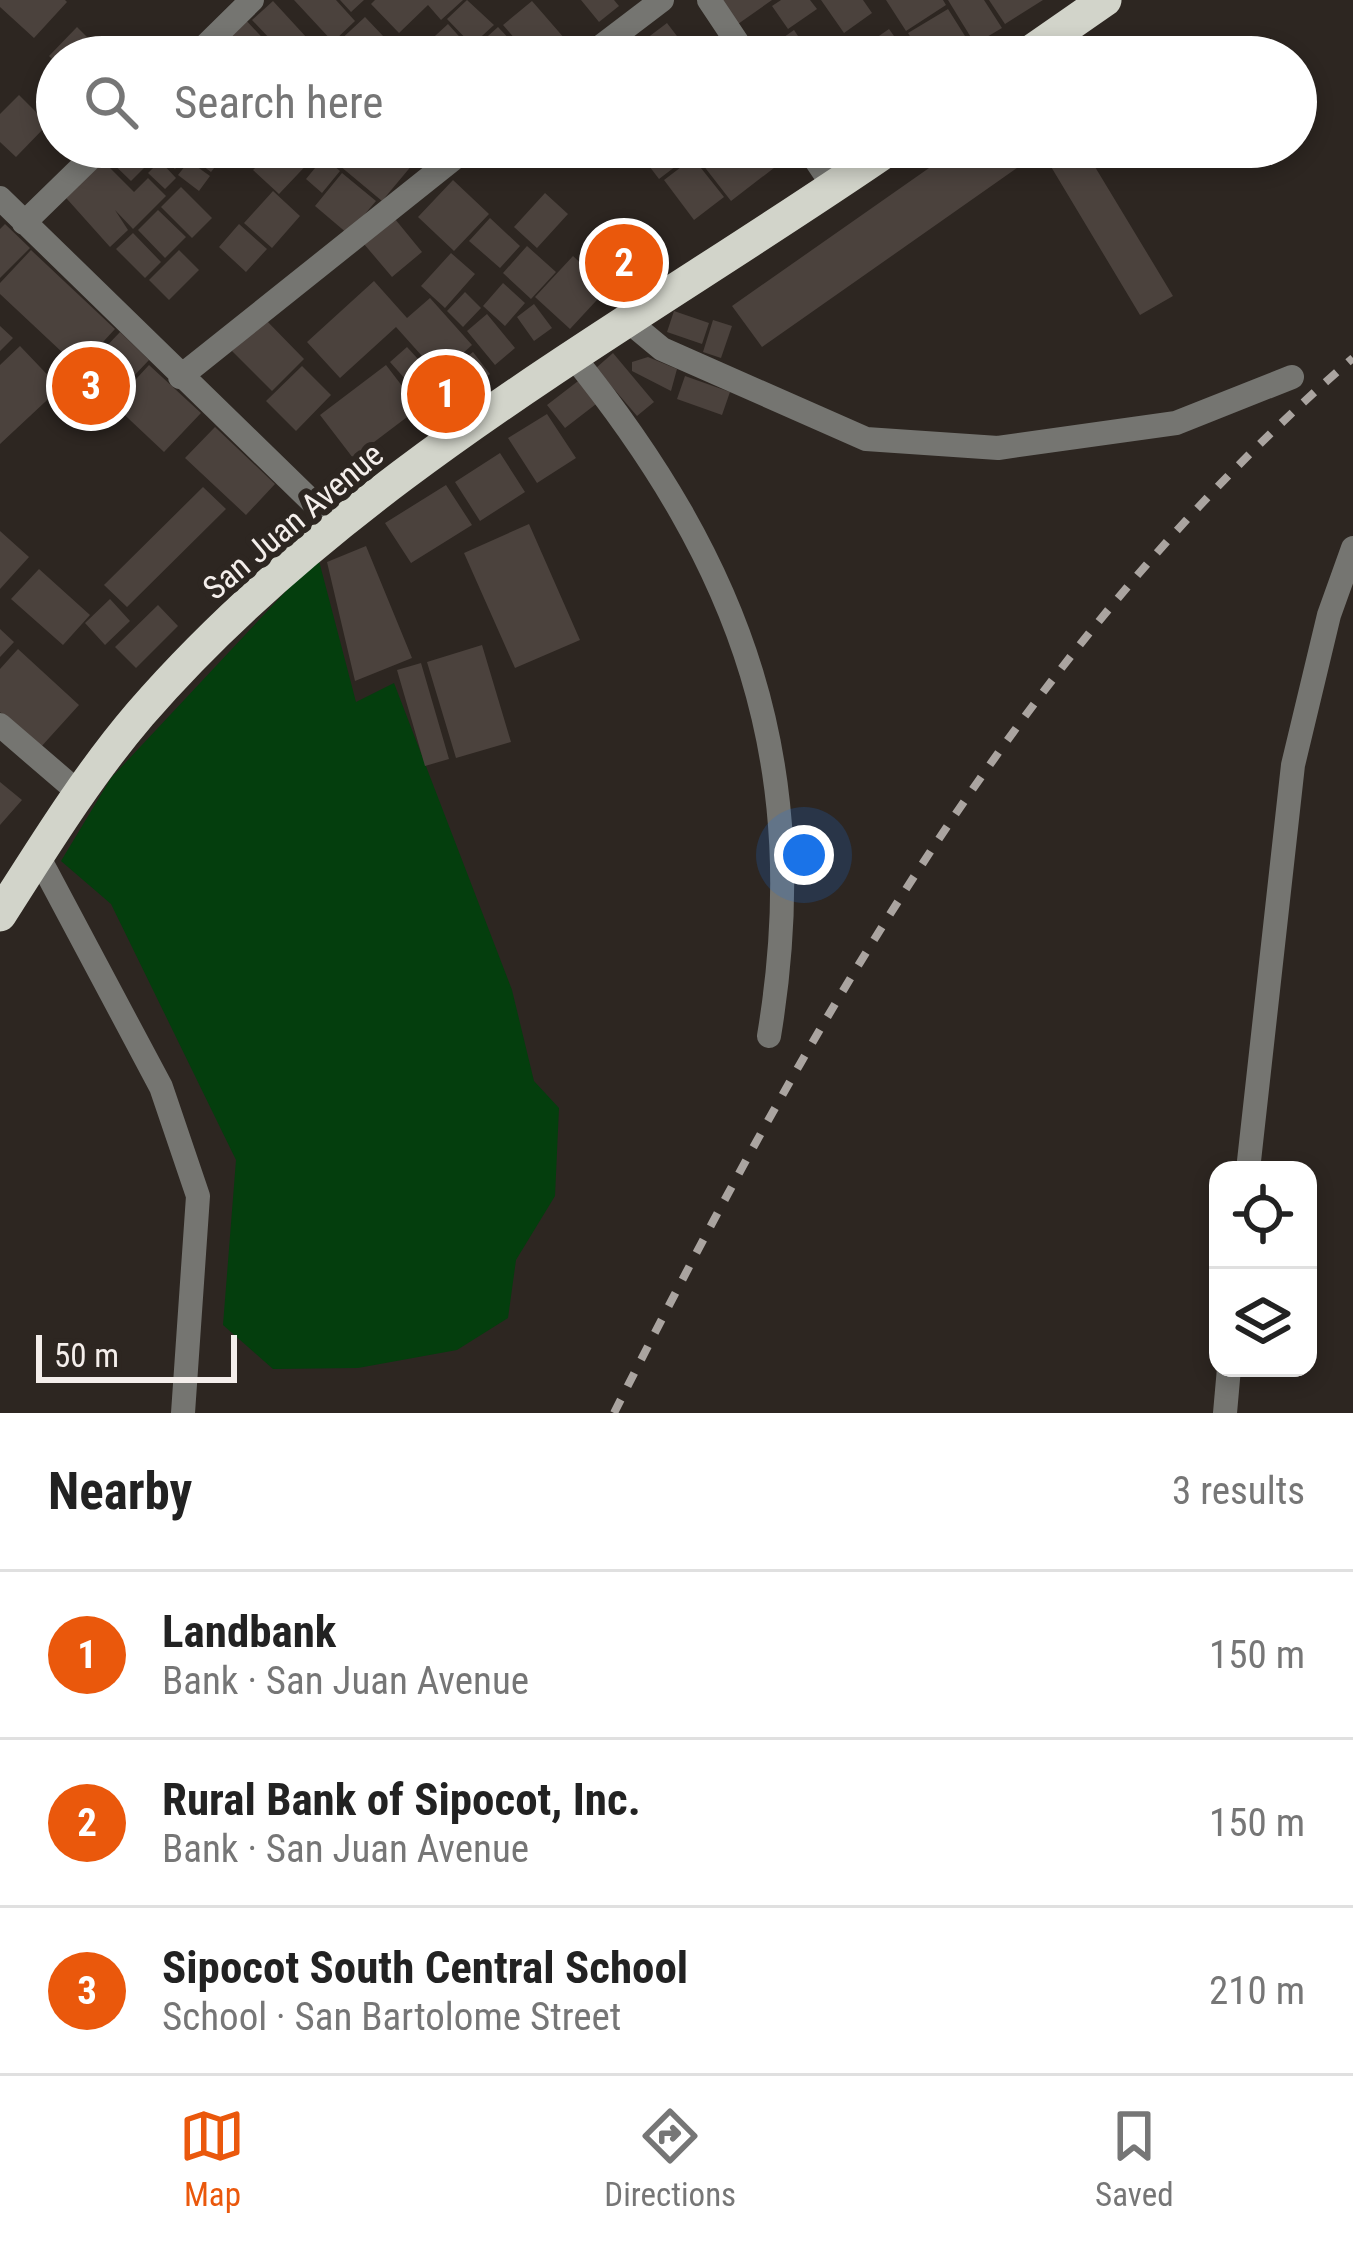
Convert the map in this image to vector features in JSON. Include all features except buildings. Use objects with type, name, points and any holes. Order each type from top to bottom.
[{"type":"highway","points":[[1053,36],[1105,0]]},
{"type":"highway","name":"San Juan Avenue","points":[[0,915],[79,794],[139,715],[189,662],[339,528],[572,355],[862,168]]},
{"type":"street","points":[[216,36],[253,0]]},
{"type":"street","points":[[614,36],[662,0]]},
{"type":"street","points":[[709,0],[733,36]]},
{"type":"street","points":[[24,223],[80,168]]},
{"type":"street","points":[[179,377],[442,168]]},
{"type":"street","points":[[821,168],[834,187]]},
{"type":"street","points":[[0,198],[339,528]]},
{"type":"street","points":[[627,320],[662,350],[866,440],[998,448],[1176,423],[1292,377]]},
{"type":"street","points":[[572,355],[642,444],[705,552],[741,634],[779,792],[784,890],[781,963],[769,1036]]},
{"type":"street","points":[[1249,1161],[1293,765],[1329,614],[1353,548]]},
{"type":"street","points":[[0,725],[79,794]]},
{"type":"street","points":[[38,856],[161,1087],[198,1196],[183,1413]]},
{"type":"street","points":[[1226,1413],[1228,1377]]},
{"type":"green space","points":[[318,557],[356,702],[394,683],[512,990],[534,1081],[559,1108],[555,1196],[516,1260],[508,1318],[457,1350],[358,1368],[273,1369],[223,1325],[236,1160],[111,904],[61,861],[111,778]]},
{"type":"railway","points":[[614,1413],[765,1126],[932,848],[1025,716],[1126,589],[1234,469],[1353,358]]},
{"type":"place","name":"Rural Bank of Sipocot, Inc.","points":[[624,263]]},
{"type":"place","name":"Sipocot South Central School","points":[[91,386]]},
{"type":"place","name":"Landbank","points":[[446,394]]}]
